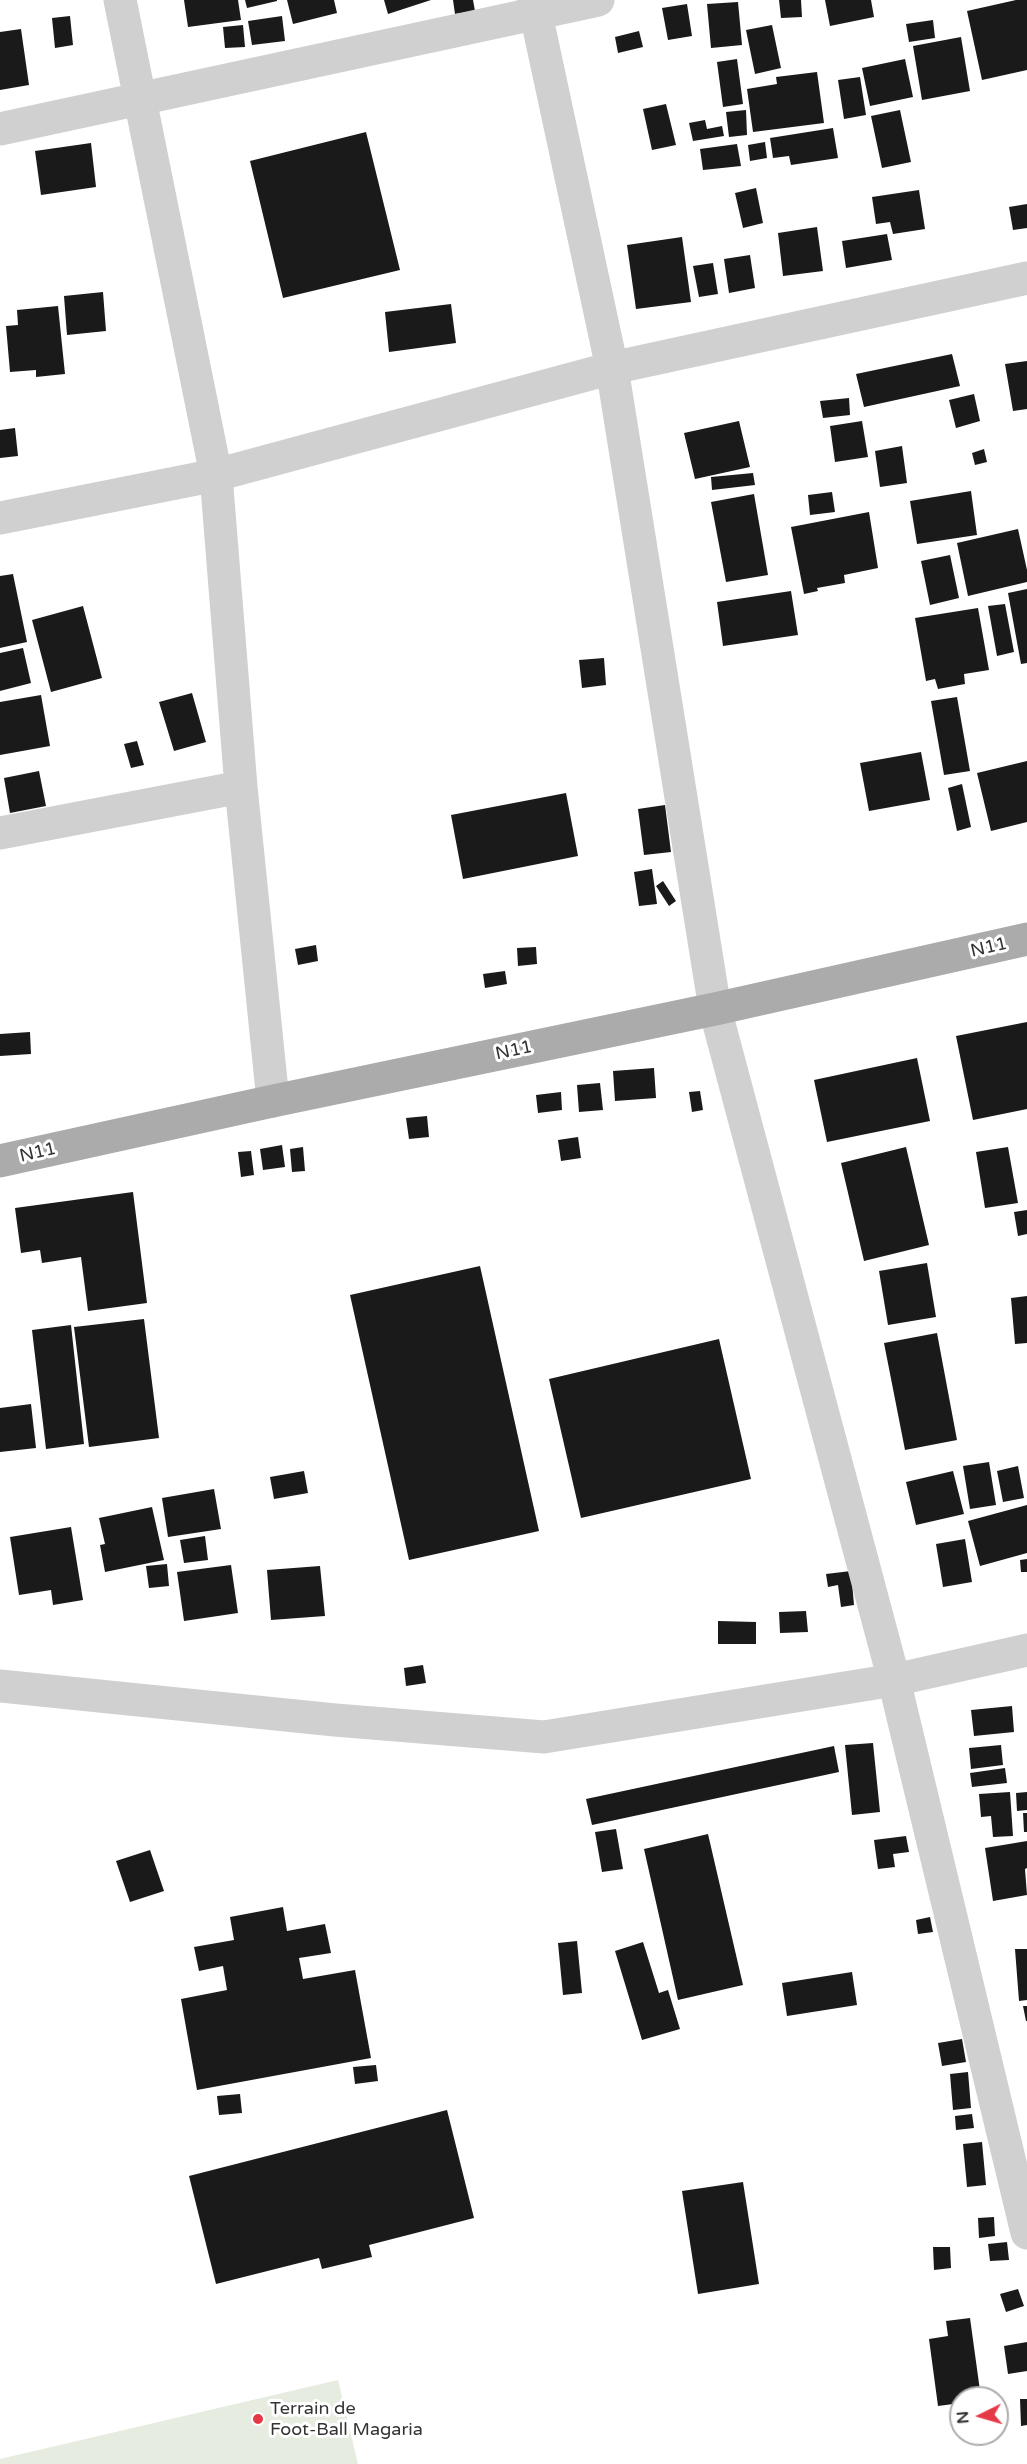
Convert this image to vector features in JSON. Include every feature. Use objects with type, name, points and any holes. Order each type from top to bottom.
[{"type":"main road","name":"N11","points":[[0,1161],[273,1101],[715,1009],[1027,939]]},
{"type":"street","points":[[120,0],[138,99],[216,475],[241,788],[273,1101]]},
{"type":"street","points":[[0,129],[535,7],[598,0]]},
{"type":"street","points":[[535,7],[612,368],[715,1009],[894,1680],[1027,2233]]},
{"type":"street","points":[[0,518],[216,475],[612,368],[1027,278]]},
{"type":"street","points":[[0,833],[241,788]]},
{"type":"street","points":[[0,1686],[335,1720],[544,1737],[894,1680],[1027,1650]]},
{"type":"shaded area","name":"Terrain de Foot-Ball Magaria","points":[[338,2380],[358,2464],[0,2464],[0,2459]]},
{"type":"building","points":[[184,0],[238,0],[241,20],[188,27]]},
{"type":"building","points":[[245,0],[277,0],[277,1],[247,8]]},
{"type":"building","points":[[287,0],[334,0],[337,13],[293,24]]},
{"type":"building","points":[[384,0],[431,0],[388,14]]},
{"type":"building","points":[[453,0],[473,0],[475,11],[455,14]]},
{"type":"building","points":[[779,0],[801,0],[802,17],[781,18]]},
{"type":"building","points":[[825,0],[871,0],[874,17],[830,26]]},
{"type":"building","points":[[1016,0],[1027,0],[1027,70],[982,80],[967,11]]},
{"type":"building","points":[[738,2],[742,45],[711,48],[707,4]]},
{"type":"building","points":[[687,4],[692,36],[668,40],[662,8]]},
{"type":"building","points":[[70,16],[73,45],[55,48],[52,18]]},
{"type":"building","points":[[282,16],[285,41],[252,45],[248,21]]},
{"type":"building","points":[[933,20],[935,38],[909,42],[906,24]]},
{"type":"building","points":[[243,25],[245,47],[225,48],[223,27]]},
{"type":"building","points":[[772,25],[781,68],[755,74],[746,30]]},
{"type":"building","points":[[21,29],[29,85],[0,90],[0,32]]},
{"type":"building","points":[[639,31],[643,47],[618,53],[615,37]]},
{"type":"building","points":[[961,37],[970,91],[922,100],[913,46]]},
{"type":"building","points":[[737,59],[743,104],[723,107],[717,62]]},
{"type":"building","points":[[905,59],[913,97],[870,106],[862,68]]},
{"type":"building","points":[[817,72],[824,123],[753,132],[747,89],[777,84],[776,77]]},
{"type":"building","points":[[860,77],[866,115],[844,119],[838,80]]},
{"type":"building","points":[[666,104],[676,145],[652,150],[643,109]]},
{"type":"building","points":[[746,110],[747,135],[729,137],[726,112]]},
{"type":"building","points":[[900,110],[911,162],[882,168],[871,116]]},
{"type":"building","points":[[705,120],[707,129],[722,126],[724,136],[693,141],[689,123]]},
{"type":"building","points":[[833,128],[838,158],[791,165],[789,156],[773,158],[770,138]]},
{"type":"building","points":[[366,132],[400,270],[283,298],[250,161]]},
{"type":"building","points":[[765,142],[767,158],[750,161],[748,145]]},
{"type":"building","points":[[91,143],[96,187],[41,195],[35,151]]},
{"type":"building","points":[[737,144],[741,166],[703,170],[700,149]]},
{"type":"building","points":[[756,188],[763,223],[743,228],[735,193]]},
{"type":"building","points":[[919,190],[925,229],[893,234],[890,222],[876,224],[872,197]]},
{"type":"building","points":[[1027,204],[1027,228],[1013,230],[1009,207]]},
{"type":"building","points":[[817,227],[823,271],[783,276],[778,233]]},
{"type":"building","points":[[887,234],[892,260],[846,268],[842,241]]},
{"type":"building","points":[[682,237],[691,302],[636,309],[627,245]]},
{"type":"building","points":[[750,255],[755,288],[729,293],[724,259]]},
{"type":"building","points":[[713,263],[718,294],[699,297],[693,266]]},
{"type":"building","points":[[103,292],[106,331],[67,335],[64,296]]},
{"type":"building","points":[[451,304],[456,343],[389,352],[385,312]]},
{"type":"building","points":[[58,306],[65,374],[36,377],[36,370],[10,372],[6,326],[18,325],[17,310]]},
{"type":"building","points":[[952,354],[960,386],[864,407],[856,374]]},
{"type":"building","points":[[1027,361],[1027,409],[1013,411],[1005,364]]},
{"type":"building","points":[[974,394],[980,421],[956,428],[949,400]]},
{"type":"building","points":[[849,398],[850,415],[823,418],[820,401]]},
{"type":"building","points":[[739,421],[750,467],[695,479],[684,433]]},
{"type":"building","points":[[862,421],[868,457],[835,462],[830,426]]},
{"type":"building","points":[[15,428],[18,456],[0,458],[0,430]]},
{"type":"building","points":[[902,446],[907,483],[880,487],[875,451]]},
{"type":"building","points":[[984,449],[987,462],[975,465],[972,453]]},
{"type":"building","points":[[753,473],[755,485],[712,490],[711,477]]},
{"type":"building","points":[[971,491],[977,535],[917,544],[910,501]]},
{"type":"building","points":[[832,492],[835,512],[810,515],[808,495]]},
{"type":"building","points":[[754,494],[768,575],[726,582],[711,502]]},
{"type":"building","points":[[869,512],[878,568],[844,575],[845,583],[817,588],[818,591],[804,594],[791,527]]},
{"type":"building","points":[[1018,529],[1027,570],[1027,582],[968,596],[957,543]]},
{"type":"building","points":[[950,555],[959,598],[930,605],[921,561]]},
{"type":"building","points":[[13,574],[27,642],[0,648],[0,576]]},
{"type":"building","points":[[1027,589],[1027,663],[1021,664],[1008,593]]},
{"type":"building","points":[[791,591],[798,635],[723,646],[717,602]]},
{"type":"building","points":[[1005,604],[1014,652],[997,656],[988,606]]},
{"type":"building","points":[[83,606],[102,678],[51,692],[32,620]]},
{"type":"building","points":[[978,608],[989,670],[964,674],[965,684],[938,689],[935,679],[926,681],[915,618]]},
{"type":"building","points":[[23,648],[31,683],[0,691],[0,653]]},
{"type":"building","points":[[604,658],[606,685],[582,688],[579,660]]},
{"type":"building","points":[[192,693],[206,742],[174,751],[159,702]]},
{"type":"building","points":[[41,695],[50,746],[0,755],[0,702]]},
{"type":"building","points":[[957,697],[970,771],[944,775],[931,701]]},
{"type":"building","points":[[137,741],[144,765],[131,768],[124,744]]},
{"type":"building","points":[[921,752],[930,800],[869,811],[860,763]]},
{"type":"building","points":[[1027,761],[1027,822],[991,831],[977,773]]},
{"type":"building","points":[[39,771],[46,806],[10,813],[4,778]]},
{"type":"building","points":[[962,784],[971,827],[957,831],[948,788]]},
{"type":"building","points":[[566,793],[578,856],[463,879],[451,815]]},
{"type":"building","points":[[665,805],[671,852],[644,855],[638,809]]},
{"type":"building","points":[[652,869],[657,904],[639,906],[634,872]]},
{"type":"building","points":[[663,881],[676,901],[669,906],[656,886]]},
{"type":"building","points":[[316,945],[318,961],[298,965],[295,949]]},
{"type":"building","points":[[536,947],[537,964],[518,966],[517,948]]},
{"type":"building","points":[[505,971],[507,984],[485,988],[483,974]]},
{"type":"building","points":[[1027,1022],[1027,1109],[973,1120],[956,1036]]},
{"type":"building","points":[[30,1032],[31,1054],[0,1056],[0,1034]]},
{"type":"building","points":[[917,1058],[930,1121],[827,1142],[814,1080]]},
{"type":"building","points":[[654,1068],[656,1098],[615,1101],[613,1071]]},
{"type":"building","points":[[600,1083],[603,1110],[579,1112],[577,1085]]},
{"type":"building","points":[[700,1091],[703,1110],[692,1112],[689,1092]]},
{"type":"building","points":[[561,1092],[562,1110],[538,1113],[536,1095]]},
{"type":"building","points":[[427,1116],[429,1137],[409,1139],[406,1118]]},
{"type":"building","points":[[578,1137],[581,1158],[561,1161],[558,1140]]},
{"type":"building","points":[[282,1145],[285,1167],[263,1170],[260,1149]]},
{"type":"building","points":[[303,1147],[305,1171],[292,1172],[290,1149]]},
{"type":"building","points":[[906,1147],[929,1245],[864,1261],[841,1163]]},
{"type":"building","points":[[1008,1147],[1018,1203],[985,1208],[976,1152]]},
{"type":"building","points":[[251,1151],[254,1175],[241,1177],[238,1152]]},
{"type":"building","points":[[133,1192],[147,1303],[88,1311],[81,1257],[42,1263],[40,1250],[21,1253],[15,1208]]},
{"type":"building","points":[[1027,1210],[1027,1234],[1018,1236],[1014,1212]]},
{"type":"building","points":[[927,1263],[936,1317],[888,1325],[879,1271]]},
{"type":"building","points":[[480,1266],[539,1531],[409,1560],[350,1295]]},
{"type":"building","points":[[1027,1296],[1027,1343],[1015,1344],[1011,1298]]},
{"type":"building","points":[[144,1319],[159,1438],[89,1447],[74,1327]]},
{"type":"building","points":[[71,1325],[84,1444],[46,1449],[32,1330]]},
{"type":"building","points":[[937,1333],[957,1440],[905,1450],[884,1343]]},
{"type":"building","points":[[719,1339],[751,1479],[581,1518],[549,1379]]},
{"type":"building","points":[[31,1404],[36,1448],[0,1452],[0,1408]]},
{"type":"building","points":[[989,1462],[996,1505],[970,1509],[963,1466]]},
{"type":"building","points":[[1018,1466],[1024,1498],[1003,1502],[997,1471]]},
{"type":"building","points":[[304,1471],[308,1493],[274,1499],[270,1477]]},
{"type":"building","points":[[953,1471],[964,1514],[916,1525],[906,1482]]},
{"type":"building","points":[[214,1489],[221,1529],[168,1537],[162,1498]]},
{"type":"building","points":[[1027,1505],[1027,1553],[980,1566],[968,1521]]},
{"type":"building","points":[[152,1507],[164,1560],[105,1572],[100,1545],[105,1544],[99,1518]]},
{"type":"building","points":[[71,1527],[83,1600],[53,1605],[51,1590],[19,1595],[10,1537]]},
{"type":"building","points":[[205,1536],[208,1560],[184,1563],[180,1540]]},
{"type":"building","points":[[965,1539],[972,1582],[943,1587],[936,1544]]},
{"type":"building","points":[[1027,1559],[1027,1572],[1021,1572],[1020,1560]]},
{"type":"building","points":[[167,1564],[169,1586],[149,1588],[146,1566]]},
{"type":"building","points":[[231,1565],[238,1613],[184,1621],[177,1572]]},
{"type":"building","points":[[320,1566],[325,1616],[271,1620],[267,1570]]},
{"type":"building","points":[[851,1571],[854,1605],[841,1607],[838,1585],[828,1587],[826,1574]]},
{"type":"building","points":[[806,1611],[808,1632],[780,1633],[779,1612]]},
{"type":"building","points":[[718,1621],[756,1622],[756,1644],[718,1644]]},
{"type":"building","points":[[423,1665],[426,1683],[406,1686],[404,1668]]},
{"type":"building","points":[[1012,1706],[1014,1732],[974,1736],[971,1710]]},
{"type":"building","points":[[873,1743],[880,1812],[852,1815],[845,1745]]},
{"type":"building","points":[[1001,1745],[1003,1765],[971,1769],[969,1748]]},
{"type":"building","points":[[834,1746],[839,1772],[592,1825],[586,1799]]},
{"type":"building","points":[[1005,1768],[1007,1783],[972,1787],[970,1773]]},
{"type":"building","points":[[1010,1792],[1013,1836],[993,1837],[991,1816],[981,1817],[979,1794]]},
{"type":"building","points":[[1027,1792],[1027,1810],[1017,1811],[1016,1793]]},
{"type":"building","points":[[1023,1813],[1027,1813],[1027,1832],[1024,1832]]},
{"type":"building","points":[[616,1829],[623,1869],[602,1872],[595,1832]]},
{"type":"building","points":[[708,1834],[743,1985],[678,2000],[644,1849]]},
{"type":"building","points":[[906,1836],[909,1852],[893,1854],[895,1867],[878,1869],[874,1840]]},
{"type":"building","points":[[1027,1841],[1027,1868],[1025,1869],[1027,1895],[993,1901],[985,1848]]},
{"type":"building","points":[[150,1850],[164,1891],[130,1902],[116,1861]]},
{"type":"building","points":[[283,1907],[287,1931],[325,1924],[331,1953],[299,1958],[303,1979],[355,1970],[371,2058],[197,2090],[181,1999],[227,1990],[223,1966],[199,1971],[194,1947],[234,1940],[230,1917]]},
{"type":"building","points":[[930,1917],[933,1932],[918,1934],[916,1920]]},
{"type":"building","points":[[577,1941],[582,1993],[563,1995],[558,1943]]},
{"type":"building","points":[[643,1942],[659,1993],[668,1990],[680,2029],[642,2040],[615,1951]]},
{"type":"building","points":[[1015,1949],[1027,1949],[1027,2000],[1019,2001]]},
{"type":"building","points":[[852,1972],[857,2005],[787,2016],[782,1983]]},
{"type":"building","points":[[1023,2006],[1027,2006],[1027,2021],[1026,2021]]},
{"type":"building","points":[[962,2039],[966,2062],[942,2066],[938,2043]]},
{"type":"building","points":[[376,2065],[378,2081],[355,2084],[353,2067]]},
{"type":"building","points":[[968,2072],[971,2108],[953,2110],[950,2074]]},
{"type":"building","points":[[240,2094],[242,2113],[219,2115],[217,2096]]},
{"type":"building","points":[[447,2110],[474,2218],[369,2245],[372,2257],[322,2269],[319,2258],[216,2284],[189,2176]]},
{"type":"building","points":[[972,2114],[974,2128],[956,2130],[955,2116]]},
{"type":"building","points":[[982,2142],[986,2185],[967,2187],[963,2144]]},
{"type":"building","points":[[743,2182],[759,2284],[698,2294],[682,2191]]},
{"type":"building","points":[[994,2217],[995,2236],[979,2238],[978,2218]]},
{"type":"building","points":[[1007,2242],[1009,2260],[990,2261],[988,2244]]},
{"type":"building","points":[[933,2247],[950,2247],[951,2268],[934,2270]]},
{"type":"building","points":[[1018,2289],[1024,2306],[1006,2312],[1000,2294]]},
{"type":"building","points":[[970,2318],[979,2386],[949,2386],[949,2405],[938,2406],[929,2339],[948,2336],[946,2321]]},
{"type":"building","points":[[1027,2342],[1027,2371],[1008,2374],[1004,2346]]},
{"type":"building","points":[[1020,2399],[1027,2399],[1027,2425],[1021,2426]]},
{"type":"place","name":"Terrain de Foot-Ball Magaria","points":[[258,2419]]}]
